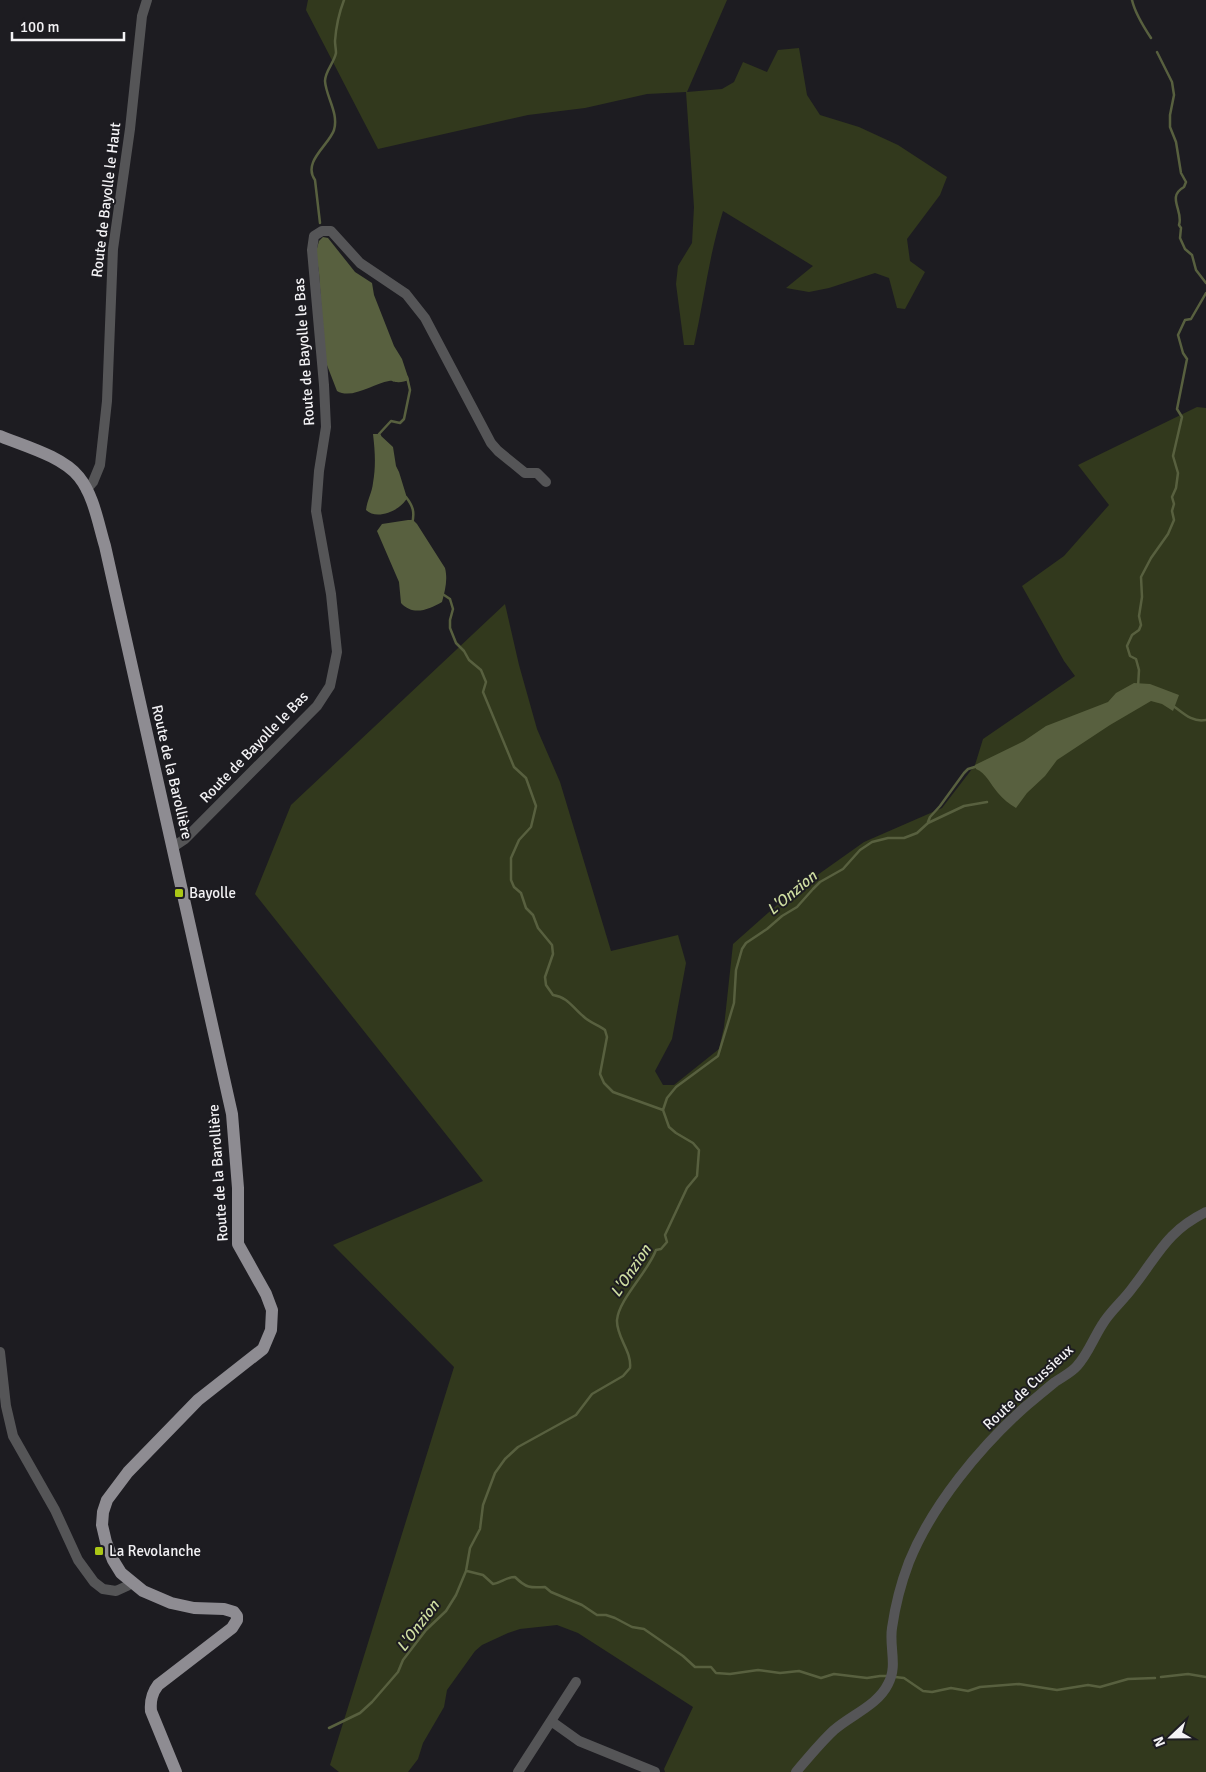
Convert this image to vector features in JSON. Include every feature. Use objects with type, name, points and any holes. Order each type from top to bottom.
[{"type":"main road","name":"Route de la Barollière","points":[[0,436],[59,460],[78,476],[91,499],[105,546],[232,1114],[238,1188],[238,1244],[266,1294],[272,1310],[271,1330],[263,1349],[198,1400],[128,1472],[107,1500],[103,1512],[102,1525],[113,1560],[121,1573],[131,1582],[143,1591],[171,1603],[194,1608],[224,1608],[234,1612],[237,1616],[237,1620],[232,1628],[158,1685],[153,1692],[150,1704],[151,1711],[176,1772]]},
{"type":"street","name":"Route de Bayolle le Haut","points":[[86,490],[93,482],[100,465],[107,401],[113,249],[127,155],[142,16],[146,0]]},
{"type":"street","name":"Route de Bayolle le Bas","points":[[173,847],[185,839],[317,706],[330,686],[337,652],[331,594],[316,511],[319,471],[326,427],[312,250],[314,236],[322,231],[332,231],[360,262],[406,294],[425,318],[491,443],[525,473],[537,473],[546,482]]},
{"type":"street","name":"Route de Cussieux","points":[[796,1772],[834,1731],[847,1719],[872,1703],[889,1684],[893,1662],[892,1628],[909,1563],[924,1533],[947,1496],[982,1451],[1004,1427],[1038,1396],[1077,1366],[1091,1347],[1102,1325],[1164,1244],[1178,1229],[1206,1212]]},
{"type":"street","points":[[0,1352],[6,1406],[13,1436],[55,1510],[78,1560],[94,1582],[103,1589],[116,1591],[131,1582]]},
{"type":"street","points":[[518,1772],[576,1682]]},
{"type":"street","points":[[551,1721],[580,1741],[655,1772]]},
{"type":"shaded area","points":[[308,0],[727,0],[687,92],[722,89],[734,82],[743,62],[767,72],[778,50],[799,48],[807,95],[820,115],[859,127],[898,145],[947,177],[940,195],[907,239],[910,261],[925,272],[905,309],[897,308],[889,278],[875,273],[829,288],[809,292],[786,288],[813,266],[723,211],[710,261],[694,345],[684,345],[676,284],[678,266],[692,243],[694,207],[686,92],[647,94],[585,108],[528,115],[378,149],[306,10]]},
{"type":"shaded area","points":[[323,237],[328,238],[355,272],[372,283],[374,295],[394,346],[402,359],[409,380],[383,382],[349,394],[337,391],[325,360],[316,252],[319,241]]},
{"type":"shaded area","points":[[1197,407],[1206,408],[1206,1772],[665,1772],[664,1769],[693,1707],[578,1633],[557,1625],[520,1629],[482,1645],[475,1651],[447,1690],[444,1707],[423,1743],[418,1759],[408,1772],[339,1772],[330,1765],[454,1367],[333,1245],[483,1181],[255,894],[291,805],[505,604],[519,665],[537,729],[560,782],[611,951],[678,935],[686,963],[672,1039],[655,1071],[663,1085],[674,1085],[719,1049],[724,1027],[733,944],[785,898],[864,842],[942,808],[975,765],[983,739],[1075,676],[1064,661],[1022,586],[1064,556],[1109,505],[1078,465]]},
{"type":"shaded area","points":[[373,434],[379,434],[393,447],[396,466],[407,498],[394,510],[382,514],[371,513],[366,510],[375,471]]},
{"type":"shaded area","points":[[413,520],[417,524],[446,572],[446,585],[442,602],[416,611],[401,603],[399,582],[377,531],[382,524]]},
{"type":"shaded area","points":[[1134,683],[1150,684],[1179,695],[1173,711],[1162,704],[1151,701],[1110,725],[1057,760],[1016,808],[995,790],[986,776],[976,769],[975,765],[1024,741],[1046,726],[1108,702],[1116,693]]},
{"type":"waterway","points":[[320,223],[312,167],[314,160],[334,130],[334,111],[325,81],[326,74],[336,53],[336,31],[344,0]]},
{"type":"waterway","points":[[1132,0],[1137,15],[1151,38]]},
{"type":"waterway","points":[[1157,52],[1172,82],[1174,95],[1170,127],[1176,142],[1181,173],[1186,182],[1176,195],[1179,225],[1181,228],[1180,238],[1185,249],[1192,255],[1196,270],[1206,283]]},
{"type":"waterway","points":[[1138,687],[1139,670],[1136,659],[1130,656],[1127,646],[1132,635],[1139,630],[1141,625],[1139,616],[1142,597],[1141,577],[1151,558],[1168,534],[1174,520],[1172,497],[1176,488],[1178,473],[1173,456],[1182,417],[1177,409],[1187,359],[1183,353],[1178,335],[1185,320],[1191,319],[1206,293]]},
{"type":"waterway","points":[[380,436],[379,434],[391,421],[400,423],[404,419],[410,390],[407,377]]},
{"type":"waterway","points":[[406,497],[413,509],[412,524]]},
{"type":"waterway","points":[[441,593],[450,599],[453,609],[450,628],[456,643],[469,660],[481,670],[486,682],[483,692],[514,767],[526,778],[536,806],[531,827],[519,840],[511,858],[511,880],[514,887],[521,893],[526,908],[533,915],[538,928],[552,945],[553,954],[545,977],[546,985],[553,995],[566,1000],[585,1018],[605,1030],[607,1037],[600,1074],[604,1083],[613,1092],[663,1110]]},
{"type":"waterway","name":"L'Onzion","points":[[1172,705],[1183,714],[1196,720],[1206,720]]},
{"type":"waterway","name":"L'Onzion","points":[[928,822],[964,773],[968,769],[978,766]]},
{"type":"waterway","name":"L'Onzion","points":[[329,1728],[360,1713],[372,1702],[398,1672],[403,1660],[426,1630],[446,1611],[456,1595],[466,1571],[470,1548],[480,1529],[483,1505],[495,1473],[505,1459],[518,1447],[576,1415],[592,1394],[623,1376],[630,1368],[629,1356],[617,1326],[619,1312],[656,1250],[661,1249],[667,1242],[665,1235],[687,1188],[697,1176],[699,1150],[693,1143],[669,1127],[663,1110],[667,1098],[676,1087],[718,1056],[734,1003],[736,970],[742,949],[746,943],[797,907],[820,882],[843,869],[860,850],[872,842],[888,838],[904,838],[917,833],[928,823],[964,806],[987,802]]},
{"type":"waterway","points":[[467,1571],[483,1575],[493,1584],[515,1577],[528,1586],[545,1587],[551,1592],[582,1605],[597,1615],[606,1615],[632,1627],[644,1629],[683,1656],[695,1667],[711,1667],[716,1673],[730,1674],[758,1670],[780,1673],[799,1671],[821,1678],[834,1674],[867,1678],[887,1676]]},
{"type":"waterway","points":[[1161,1677],[1188,1674],[1206,1677]]},
{"type":"waterway","points":[[895,1677],[904,1678],[923,1691],[932,1692],[951,1688],[968,1691],[980,1687],[1019,1684],[1057,1690],[1088,1685],[1100,1687],[1128,1679],[1155,1678]]},
{"type":"place","name":"Bayolle","points":[[179,893]]},
{"type":"place","name":"La Revolanche","points":[[99,1551]]}]
